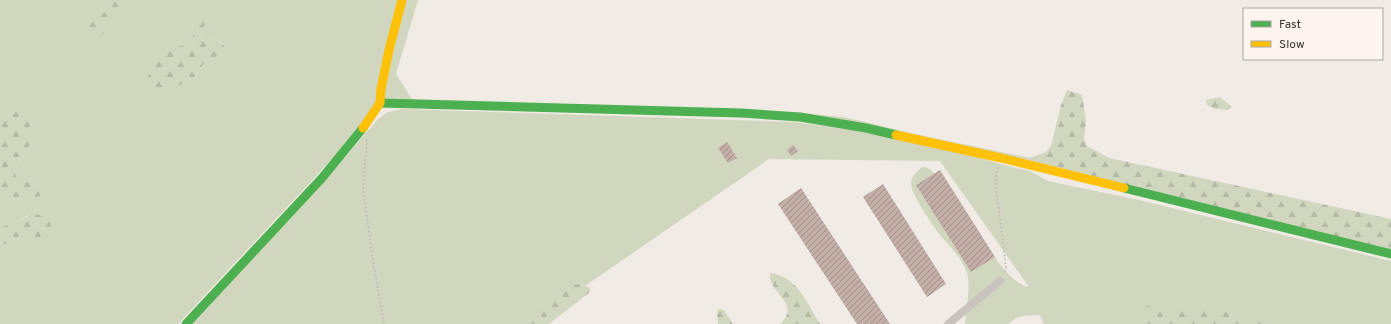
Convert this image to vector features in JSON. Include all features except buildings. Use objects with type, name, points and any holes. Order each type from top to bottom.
[{"type":"street","points":[[186,324],[322,178],[365,125],[380,103],[380,90],[402,0]]},
{"type":"street","points":[[380,103],[741,113],[800,117],[866,128],[1001,158],[1391,254]]},
{"type":"street","points":[[948,324],[1000,281]]},
{"type":"path","points":[[365,125],[367,136],[363,187],[376,284],[384,324]]},
{"type":"path","points":[[1000,281],[1005,275],[1006,266],[996,187],[996,176],[1001,158]]},
{"type":"green space","points":[[0,0],[418,0],[396,74],[412,99],[798,113],[844,117],[919,135],[1030,158],[1033,161],[834,119],[382,105],[178,324],[0,324],[0,244],[14,245],[29,215],[10,225],[0,228],[0,201],[2,202],[42,196],[37,181],[17,182],[15,172],[18,163],[35,138],[35,127],[23,111],[13,110],[0,121]],"holes":[[[211,14],[202,30],[201,36],[205,41],[217,39],[222,43],[224,54],[206,60],[195,76],[177,47],[190,46],[194,43],[192,19]]]},
{"type":"green space","points":[[116,0],[130,0],[119,10],[99,40],[89,37],[85,28],[112,6]]},
{"type":"green space","points":[[206,10],[211,14],[202,30],[201,36],[205,41],[217,39],[225,47],[224,54],[206,60],[195,76],[167,93],[149,88],[146,81],[157,60],[170,49],[194,43],[192,19]]},
{"type":"green space","points":[[1067,90],[1082,95],[1086,121],[1084,138],[1087,146],[1109,158],[1391,219],[1391,251],[1033,161],[1030,158],[1046,152],[1051,146],[1061,105]]},
{"type":"green space","points":[[1220,97],[1232,107],[1228,110],[1215,109],[1207,105],[1206,100]]},
{"type":"green space","points":[[402,109],[795,122],[873,133],[966,154],[1030,171],[1048,181],[1139,200],[1391,261],[1391,324],[1044,324],[1040,315],[1023,316],[1016,318],[1008,324],[965,324],[969,284],[967,273],[962,261],[930,222],[912,188],[912,178],[922,167],[926,167],[933,172],[965,210],[1001,266],[1010,276],[1029,287],[940,161],[769,159],[585,286],[579,284],[545,303],[521,324],[191,324],[318,189],[378,119],[388,112]]},
{"type":"green space","points":[[13,110],[23,111],[35,127],[35,138],[18,163],[15,172],[17,182],[37,181],[45,187],[42,196],[2,202],[0,201],[0,121]]},
{"type":"green space","points":[[34,214],[50,217],[51,223],[45,233],[34,240],[21,244],[0,244],[0,228]]},
{"type":"green space","points":[[770,273],[787,279],[794,285],[806,299],[820,324],[780,324],[786,317],[788,310],[786,304],[771,280]]},
{"type":"green space","points":[[579,284],[590,288],[590,292],[549,324],[521,324],[562,291]]},
{"type":"green space","points":[[1142,305],[1161,309],[1205,309],[1230,313],[1266,324],[1139,324],[1138,323],[1143,320],[1140,314]]},
{"type":"green space","points":[[719,309],[724,310],[733,324],[718,324],[717,313]]},
{"type":"traffic: fast","points":[[380,103],[741,113],[800,117],[866,128],[896,135]]},
{"type":"traffic: fast","points":[[186,324],[322,178],[363,128]]},
{"type":"traffic: fast","points":[[1124,188],[1391,254]]},
{"type":"traffic: slow","points":[[363,128],[380,103],[381,89],[389,50],[402,0]]},
{"type":"traffic: slow","points":[[896,135],[1001,158],[1124,188]]}]
